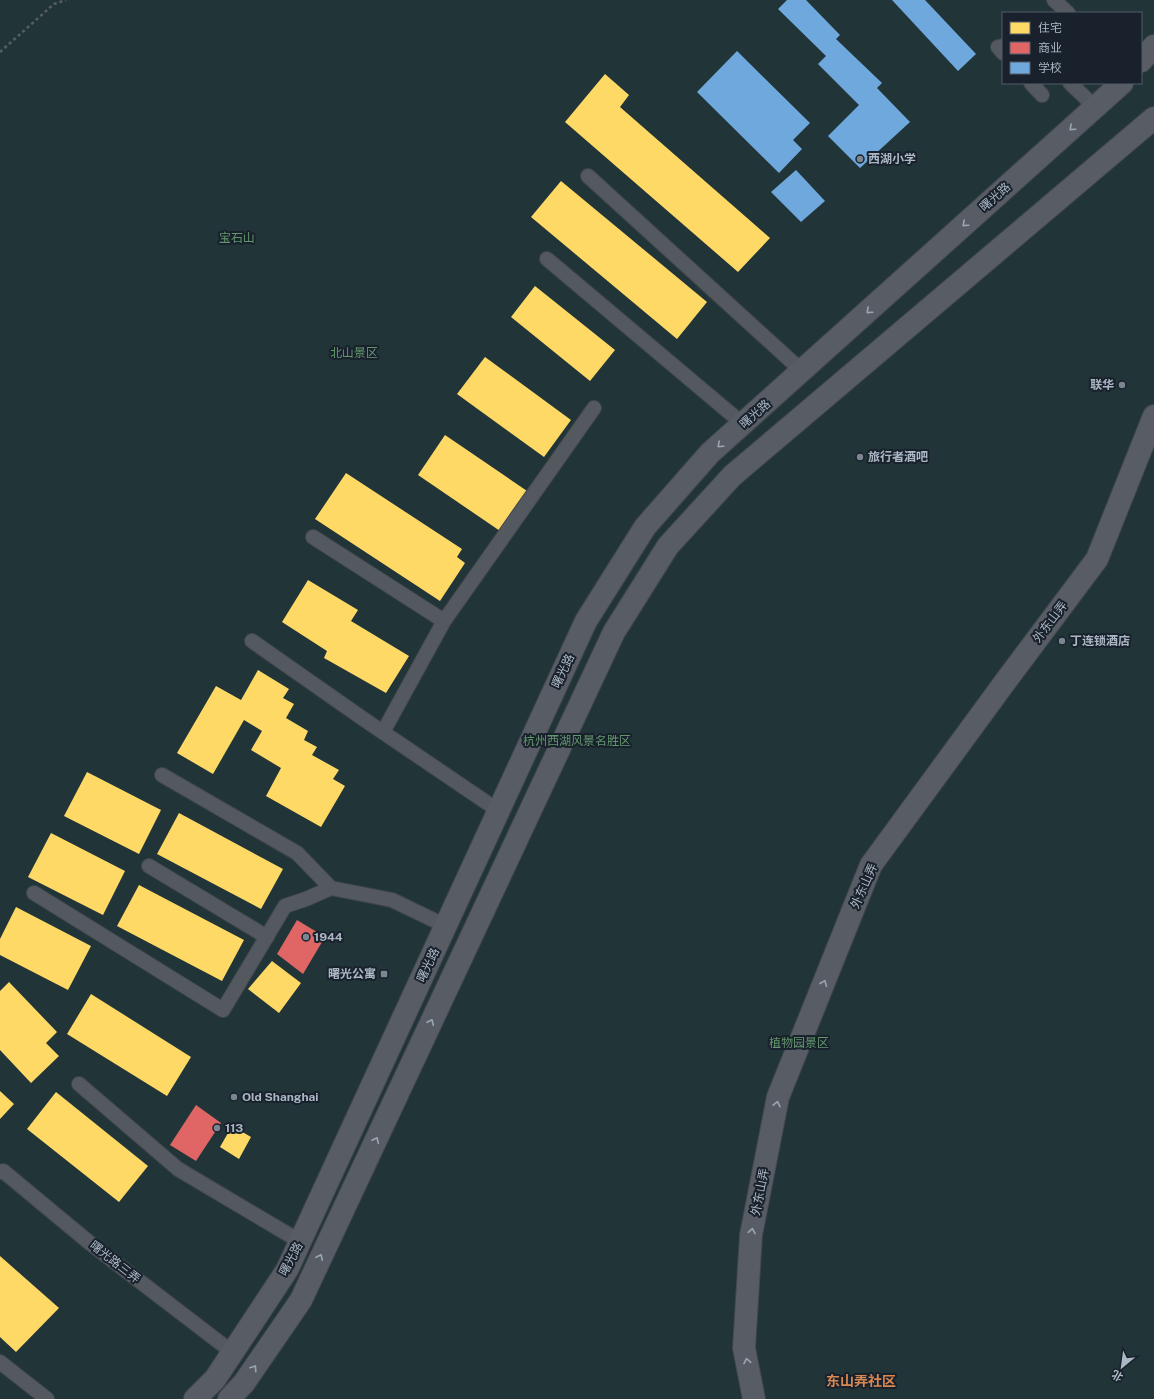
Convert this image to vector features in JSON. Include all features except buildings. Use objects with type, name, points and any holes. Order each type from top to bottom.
[{"type":"main road","points":[[1142,60],[1154,46]]},
{"type":"main road","name":"曙光路","points":[[195,1399],[215,1379],[287,1270],[586,621],[645,527],[710,453],[1121,84]]},
{"type":"main road","name":"曙光路","points":[[229,1399],[244,1383],[301,1300],[614,632],[668,546],[732,476],[1154,118]]},
{"type":"main road","name":"外东山弄","points":[[754,1399],[744,1348],[751,1235],[778,1097],[871,865],[1097,559],[1154,416]]},
{"type":"lane","points":[[1054,0],[1067,12]]},
{"type":"lane","points":[[1002,46],[998,47],[1002,52]]},
{"type":"lane","points":[[1032,84],[1042,95]]},
{"type":"lane","points":[[1071,84],[1095,107]]},
{"type":"lane","points":[[588,176],[802,371]]},
{"type":"lane","points":[[546,259],[743,424]]},
{"type":"lane","points":[[384,732],[444,621],[594,408]]},
{"type":"lane","points":[[313,537],[444,621]]},
{"type":"lane","points":[[252,641],[499,810]]},
{"type":"lane","points":[[162,776],[297,853],[331,888],[392,900],[446,926]]},
{"type":"lane","points":[[149,866],[267,937]]},
{"type":"lane","points":[[34,893],[224,1010],[285,906],[331,888]]},
{"type":"lane","points":[[79,1084],[178,1169],[301,1242]]},
{"type":"lane","name":"曙光路三弄","points":[[0,1172],[3,1171],[91,1244],[232,1352]]},
{"type":"lane","points":[[0,1362],[47,1399]]},
{"type":"path","points":[[0,52],[54,4],[66,0]]},
{"type":"green space","name":"杭州西湖风景名胜区","points":[[0,0],[1154,0],[1154,1399],[0,1399]]},
{"type":"place","name":"西湖小学","points":[[860,159]]},
{"type":"place","name":"联华","points":[[1122,385]]},
{"type":"place","name":"旅行者酒吧","points":[[860,457]]},
{"type":"place","name":"丁连锁酒店","points":[[1062,641]]},
{"type":"place","name":"1944","points":[[306,937]]},
{"type":"place","name":"曙光公寓","points":[[384,974]]},
{"type":"place","name":"Old Shanghai","points":[[234,1097]]},
{"type":"place","name":"113","points":[[217,1128]]},
{"type":"district","name":"东山弄社区","points":[[861,1381]]},
{"type":"park label","name":"宝石山","points":[[237,238]]},
{"type":"park label","name":"北山景区","points":[[354,353]]},
{"type":"park label","name":"植物园景区","points":[[799,1043]]}]
